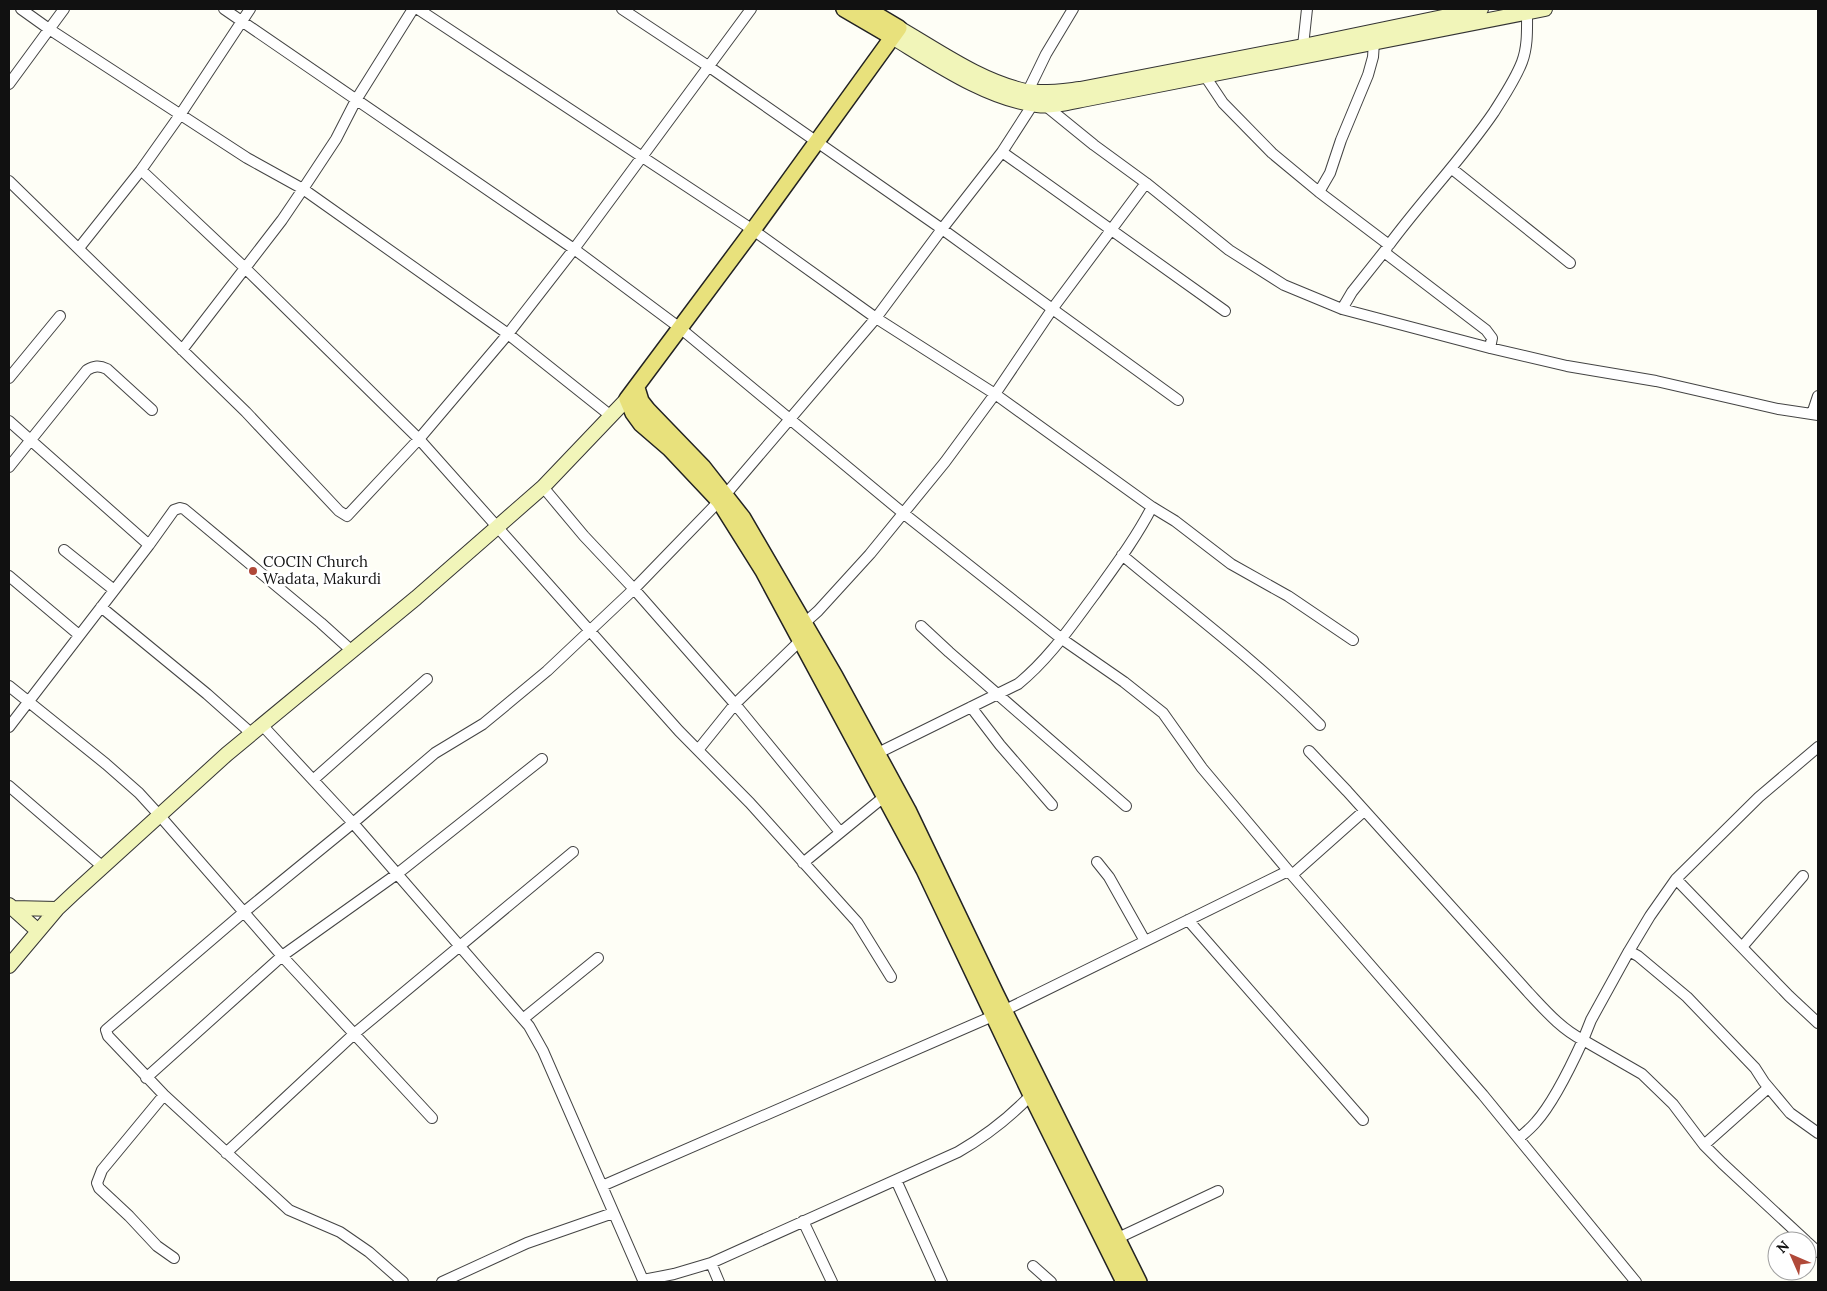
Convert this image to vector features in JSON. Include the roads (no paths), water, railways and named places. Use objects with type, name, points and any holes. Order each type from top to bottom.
[{"type":"main road","points":[[844,9],[878,29],[898,36]]},
{"type":"main road","points":[[867,9],[898,36]]},
{"type":"main road","points":[[876,61],[878,29]]},
{"type":"main road","points":[[898,36],[876,61],[632,393],[703,467],[722,498],[744,518],[885,796],[1118,1238],[1139,1282]]},
{"type":"main road","points":[[802,631],[878,753],[908,810],[999,1013],[1031,1095],[1124,1282]]},
{"type":"street","points":[[21,9],[247,158],[303,189],[508,334],[611,416]]},
{"type":"street","points":[[9,84],[64,9]]},
{"type":"street","points":[[224,9],[574,249],[680,328],[904,513],[1062,639],[1124,682],[1163,713],[1202,768],[1519,1138],[1636,1282]]},
{"type":"street","points":[[79,248],[142,170],[250,9]]},
{"type":"street","points":[[182,350],[282,220],[303,189],[336,139],[356,100],[413,9]]},
{"type":"street","points":[[418,9],[753,230],[876,318],[995,394],[1152,507],[1175,521],[1231,564],[1288,596],[1353,640]]},
{"type":"street","points":[[622,9],[708,66],[942,229],[1178,400]]},
{"type":"street","points":[[9,180],[246,412],[346,517],[350,515],[419,439],[508,334],[643,157],[751,9]]},
{"type":"street","points":[[403,1282],[369,1252],[340,1232],[289,1210],[146,1078],[108,1036],[106,1032],[108,1026],[354,823],[435,753],[483,724],[547,671],[634,589],[722,498],[876,318],[1002,152],[1036,100],[1046,54],[1073,9]]},
{"type":"street","points":[[1303,46],[1307,9]]},
{"type":"street","points":[[1036,100],[1054,92],[1080,89],[1303,46],[1481,9]]},
{"type":"street","points":[[1036,100],[1087,99],[1544,9]]},
{"type":"street","points":[[1342,310],[1352,292],[1412,213],[1474,141],[1510,88],[1526,48],[1527,12]]},
{"type":"street","points":[[898,36],[1036,100],[1146,183],[1229,250],[1284,285],[1342,310],[1567,366],[1656,381],[1778,409],[1815,414],[1818,396]]},
{"type":"street","points":[[1318,192],[1330,173],[1341,140],[1368,75],[1373,57],[1374,42]]},
{"type":"street","points":[[1205,76],[1223,103],[1272,153],[1486,330],[1492,338],[1490,348]]},
{"type":"street","points":[[1002,152],[1226,310]]},
{"type":"street","points":[[1451,168],[1570,263]]},
{"type":"street","points":[[142,170],[419,439],[590,631],[698,750],[750,803],[857,922],[891,977]]},
{"type":"street","points":[[698,750],[735,704],[870,554],[945,462],[995,394],[1053,308],[1146,183]]},
{"type":"street","points":[[9,378],[60,316]]},
{"type":"street","points":[[9,467],[86,370],[94,366],[107,370],[152,410]]},
{"type":"street","points":[[9,966],[57,909],[227,754],[416,598],[543,488],[632,393]]},
{"type":"street","points":[[9,421],[29,441],[149,545]]},
{"type":"street","points":[[543,488],[735,704],[840,832]]},
{"type":"street","points":[[878,753],[1018,684],[1033,672],[1062,639],[1122,555],[1152,507]]},
{"type":"street","points":[[9,727],[174,510],[180,508],[198,519],[322,623],[352,651]]},
{"type":"street","points":[[64,550],[114,590]]},
{"type":"street","points":[[1122,555],[1250,659],[1320,725]]},
{"type":"street","points":[[9,576],[79,635]]},
{"type":"street","points":[[101,607],[207,694],[257,729],[313,780],[354,823],[529,1026],[543,1051],[643,1281],[711,1263],[958,1152],[975,1142],[1016,1110],[1031,1095]]},
{"type":"street","points":[[921,626],[1126,806]]},
{"type":"street","points":[[313,780],[427,679]]},
{"type":"street","points":[[9,686],[139,793],[282,956],[432,1118]]},
{"type":"street","points":[[971,707],[1000,745],[1052,806]]},
{"type":"street","points":[[1519,1138],[1536,1123],[1543,1113],[1584,1040],[1591,1020],[1629,951],[1650,916],[1676,880],[1759,797],[1818,747]]},
{"type":"street","points":[[1309,751],[1528,992],[1559,1023],[1570,1033],[1642,1074],[1673,1104],[1704,1146],[1796,1231]]},
{"type":"street","points":[[146,1078],[282,956],[397,874],[542,759]]},
{"type":"street","points":[[9,786],[103,867]]},
{"type":"street","points":[[803,863],[885,796]]},
{"type":"street","points":[[602,1186],[999,1013],[1188,920],[1290,873],[1364,811]]},
{"type":"street","points":[[226,1153],[354,1034],[573,852]]},
{"type":"street","points":[[1097,862],[1109,877],[1145,941]]},
{"type":"street","points":[[1742,947],[1802,876]]},
{"type":"street","points":[[1676,880],[1818,1023]]},
{"type":"street","points":[[11,906],[57,909]]},
{"type":"street","points":[[11,906],[38,931]]},
{"type":"street","points":[[1188,920],[1363,1120]]},
{"type":"street","points":[[1629,951],[1638,956],[1687,997],[1755,1068],[1768,1088],[1790,1113],[1818,1133]]},
{"type":"street","points":[[523,1019],[598,958]]},
{"type":"street","points":[[1704,1146],[1768,1088]]},
{"type":"street","points":[[164,1095],[102,1170],[97,1183],[99,1188],[130,1216],[149,1238],[174,1258]]},
{"type":"street","points":[[896,1180],[942,1282]]},
{"type":"street","points":[[1118,1238],[1218,1191]]},
{"type":"street","points":[[442,1282],[527,1243],[613,1213]]},
{"type":"street","points":[[803,1221],[832,1282]]},
{"type":"street","points":[[711,1263],[719,1282]]},
{"type":"street","points":[[1033,1266],[1051,1282]]},
{"type":"place","name":"COCIN Church Wadata, Makurdi","points":[[253,571]]}]
